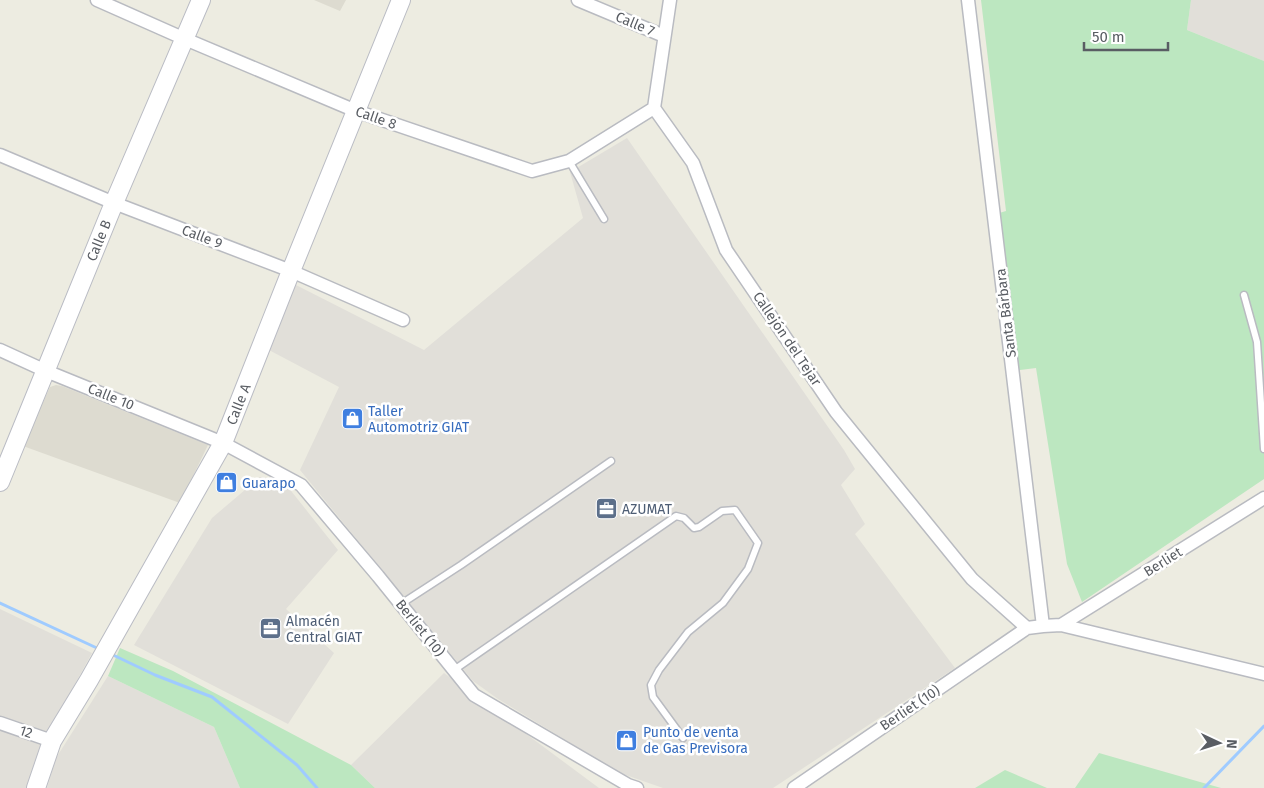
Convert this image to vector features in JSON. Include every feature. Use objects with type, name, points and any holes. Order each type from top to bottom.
[{"type":"street","name":"Calle 8","points":[[97,0],[356,111],[532,170],[569,161],[654,108]]},
{"type":"street","name":"Calle B","points":[[0,482],[114,203],[201,0]]},
{"type":"street","name":"Calle A","points":[[36,788],[52,741],[89,680],[223,443],[401,0]]},
{"type":"street","name":"Calle 7","points":[[578,0],[664,36]]},
{"type":"street","points":[[654,108],[670,0]]},
{"type":"street","name":"Santa Bárbara","points":[[968,0],[1043,626]]},
{"type":"street","name":"Callejón del Tejar","points":[[654,108],[693,163],[726,250],[836,412],[972,579],[1027,628]]},
{"type":"street","name":"Calle 9","points":[[0,155],[114,203],[291,270],[403,320]]},
{"type":"street","name":"Calle 10","points":[[0,350],[223,443]]},
{"type":"street","name":"Berliet (10)","points":[[223,443],[301,485],[401,604],[474,695],[628,785],[637,788]]},
{"type":"street","name":"Berliet","points":[[1061,625],[1264,498]]},
{"type":"street","points":[[1027,628],[1061,625],[1264,674]]},
{"type":"street","name":"Berliet (10)","points":[[794,788],[1027,628]]},
{"type":"street","name":"12","points":[[0,723],[52,741]]},
{"type":"lane","points":[[569,161],[604,219]]},
{"type":"lane","points":[[1244,295],[1257,342],[1264,449]]},
{"type":"lane","points":[[401,604],[461,565],[611,461]]},
{"type":"lane","points":[[454,670],[676,516],[684,518],[694,528],[699,527],[722,512],[735,510],[758,543],[748,569],[723,603],[688,632],[659,670],[651,685],[653,696],[683,738]]},
{"type":"shaded area","points":[[314,0],[346,0],[340,11]]},
{"type":"shaded area","points":[[1191,0],[1264,0],[1264,61],[1187,30]]},
{"type":"shaded area","points":[[627,138],[844,450],[855,469],[841,485],[865,524],[855,534],[955,668],[773,788],[663,788],[620,773],[498,699],[473,681],[300,470],[339,387],[267,349],[294,284],[424,350],[583,218],[570,172]]},
{"type":"shaded area","points":[[56,385],[208,445],[180,503],[23,446],[50,387]]},
{"type":"shaded area","name":"Almacén Central GIAT","points":[[260,477],[284,482],[338,550],[286,609],[334,653],[288,724],[134,645],[212,518]]},
{"type":"shaded area","points":[[0,609],[92,653],[48,733],[0,717]]},
{"type":"shaded area","points":[[444,673],[599,788],[375,788],[351,765]]},
{"type":"shaded area","points":[[108,676],[214,727],[240,788],[47,788],[56,758]]},
{"type":"shaded area","points":[[0,730],[41,744],[27,788],[0,788]]},
{"type":"green space","points":[[981,0],[1191,0],[1187,30],[1264,61],[1264,479],[1082,602],[1067,564],[1036,368],[1012,371],[989,216],[1006,211]]},
{"type":"green space","points":[[120,648],[173,671],[351,765],[375,788],[240,788],[214,727],[108,676]]},
{"type":"green space","points":[[1099,753],[1221,788],[1075,788]]},
{"type":"green space","points":[[1005,770],[1047,788],[975,788]]},
{"type":"waterway","points":[[0,603],[99,649]]},
{"type":"waterway","points":[[111,654],[155,675],[212,697],[297,765],[317,788]]},
{"type":"waterway","points":[[1204,788],[1264,726]]},
{"type":"place","name":"Taller Automotriz GIAT","points":[[352,419]]},
{"type":"place","name":"Guarapo","points":[[226,483]]},
{"type":"place","name":"AZUMAT","points":[[606,509]]},
{"type":"place","name":"Almacén Central GIAT","points":[[270,629]]},
{"type":"place","name":"Punto de venta de Gas Previsora","points":[[627,740]]}]
